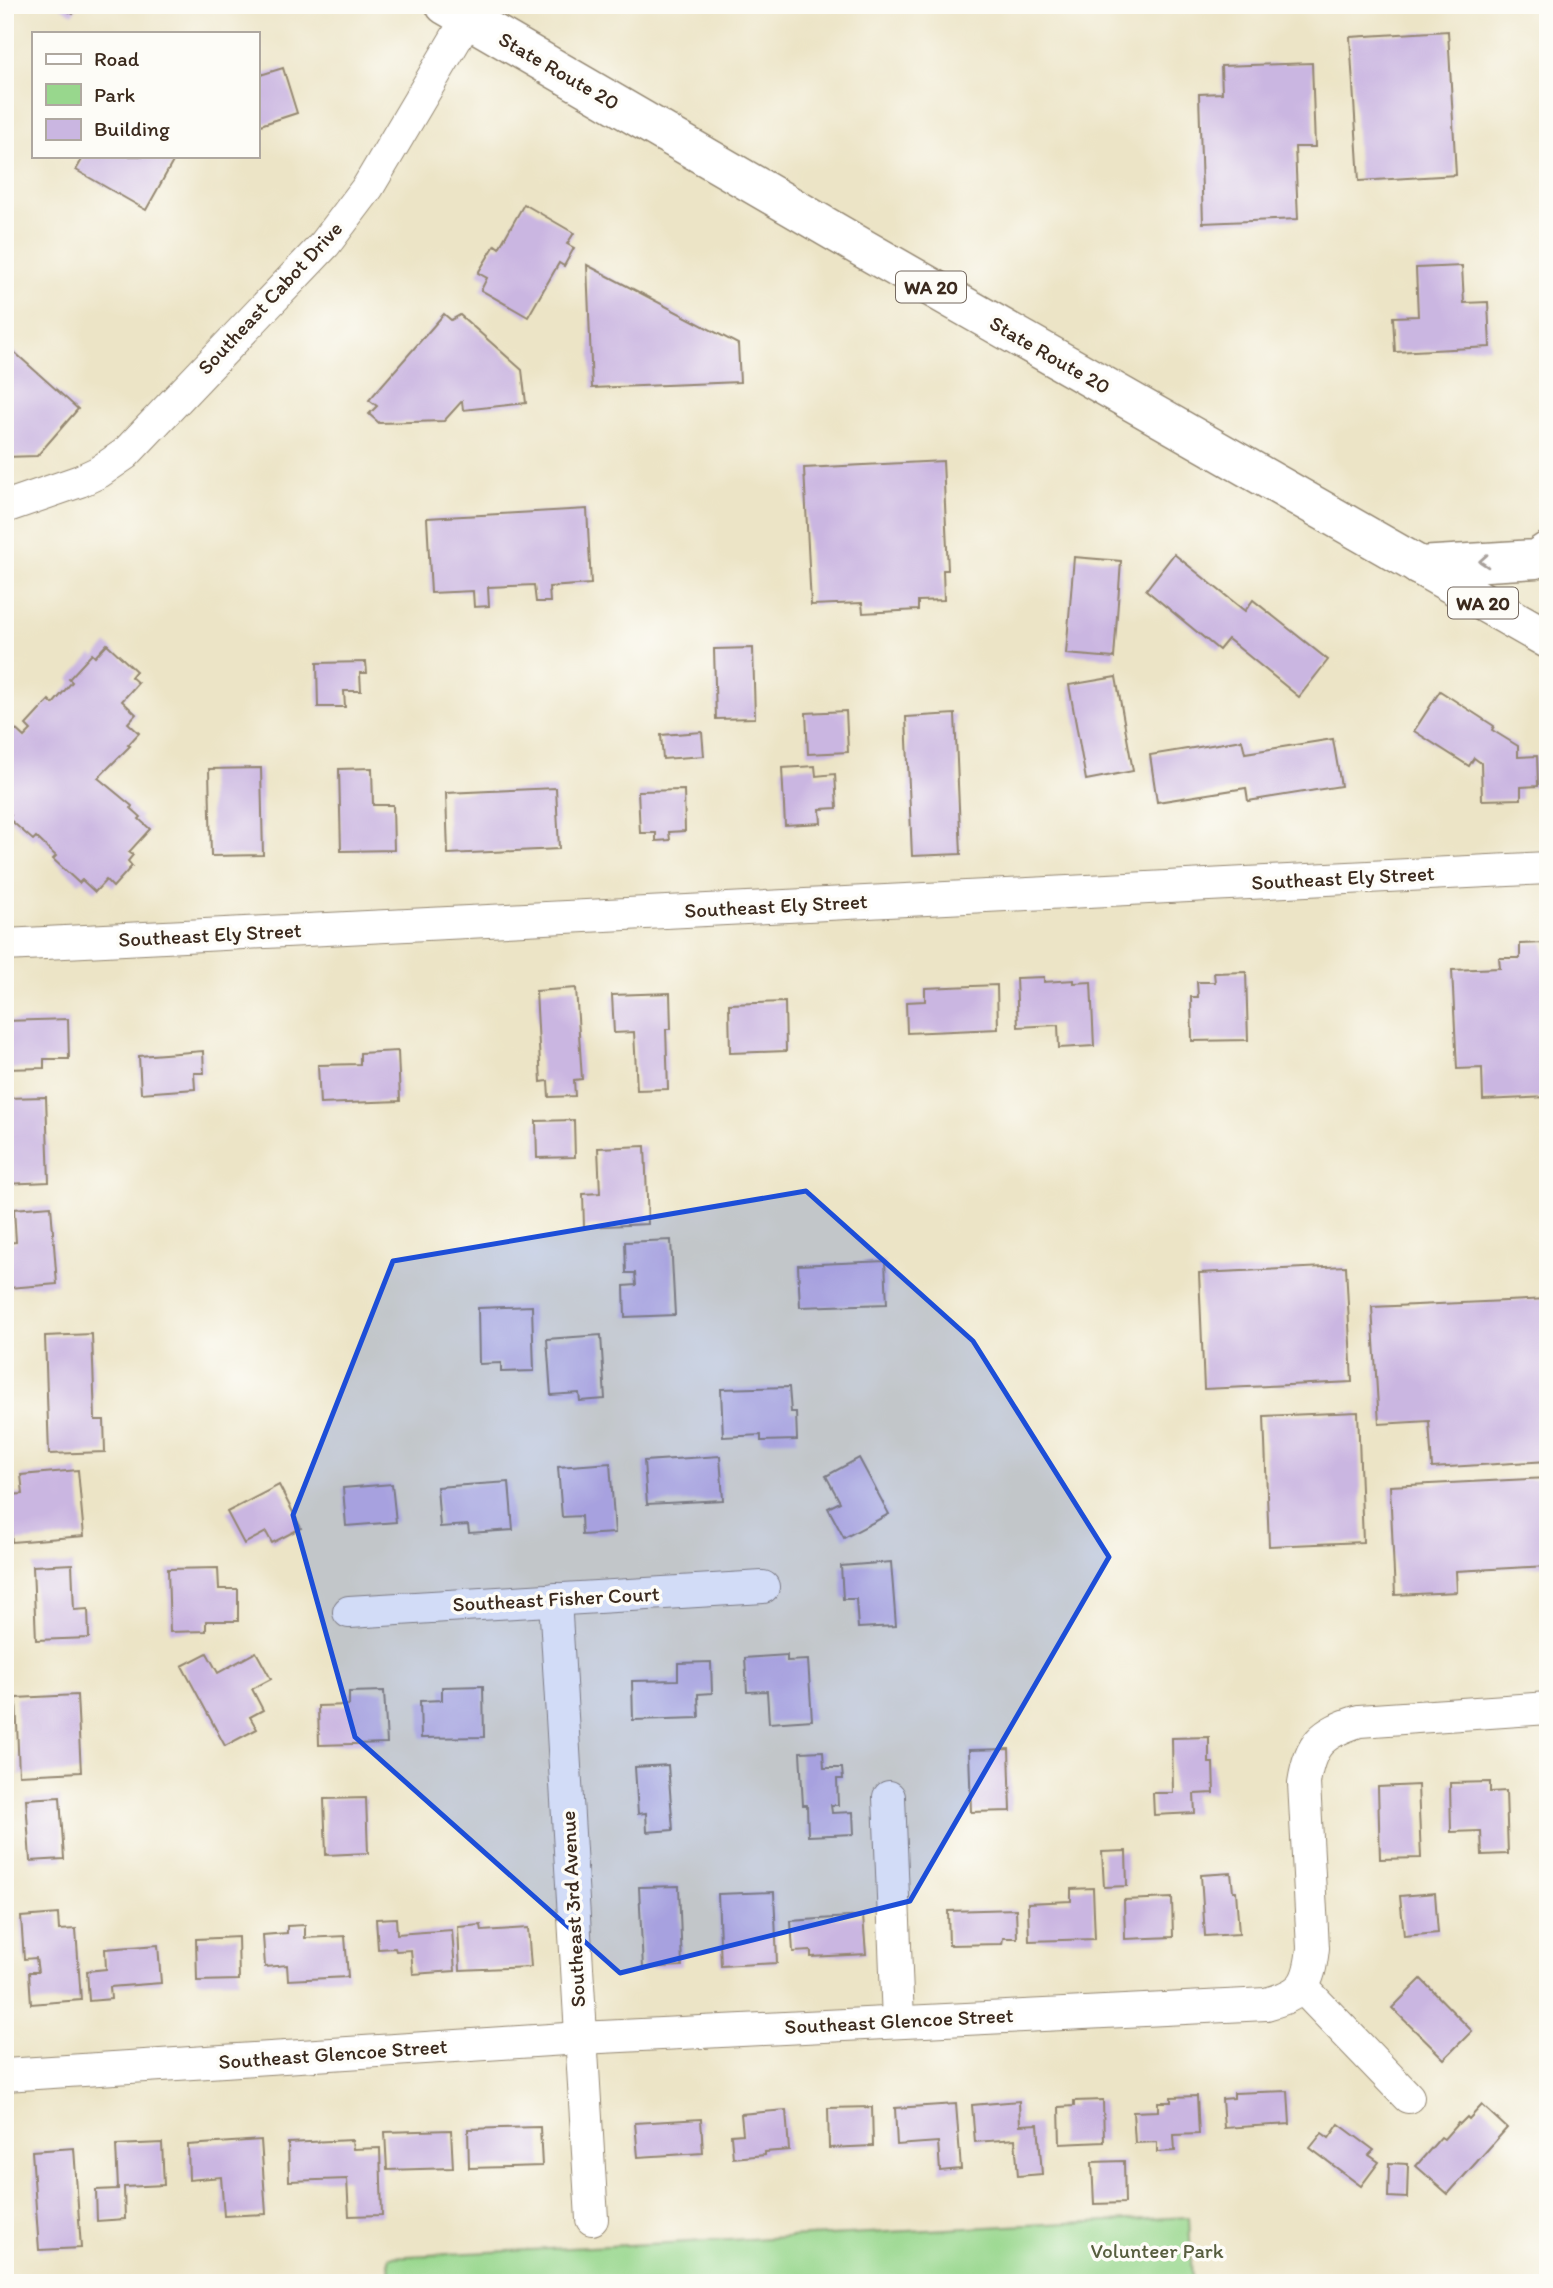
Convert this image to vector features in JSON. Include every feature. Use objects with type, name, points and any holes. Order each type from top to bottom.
[{"type":"main road","name":"State Route 20","points":[[462,10],[866,250],[1548,639]]},
{"type":"main road","points":[[1419,566],[1535,559],[1548,551]]},
{"type":"street","name":"Southeast Cabot Drive","points":[[5,507],[80,481],[125,454],[319,251],[368,187],[462,10]]},
{"type":"street","name":"Southeast Ely Street","points":[[5,945],[1548,868]]},
{"type":"street","name":"Southeast Fisher Court","points":[[349,1612],[763,1587]]},
{"type":"street","name":"Southeast 3rd Avenue","points":[[555,1600],[592,2220]]},
{"type":"street","points":[[1409,2097],[1303,1987],[1310,1971],[1313,1948],[1304,1783],[1308,1761],[1319,1741],[1336,1728],[1359,1721],[1548,1709]]},
{"type":"street","points":[[889,1797],[898,2021]]},
{"type":"street","name":"Southeast Glencoe Street","points":[[5,2075],[581,2038],[1266,2004],[1286,1999],[1303,1987]]},
{"type":"highlighted area","points":[[806,1191],[973,1341],[1109,1557],[910,1901],[620,1973],[355,1737],[293,1515],[393,1261]]},
{"type":"green space","name":"Volunteer Park","points":[[1189,2217],[1192,2283],[390,2283],[389,2257]]},
{"type":"building","points":[[56,5],[78,5],[73,14]]},
{"type":"building","points":[[1448,31],[1456,175],[1359,181],[1350,37]]},
{"type":"building","points":[[1312,63],[1315,147],[1295,147],[1298,219],[1203,223],[1199,94],[1222,93],[1221,66]]},
{"type":"building","points":[[283,68],[297,113],[259,125],[259,75]]},
{"type":"building","points":[[83,158],[175,158],[146,210],[76,170]]},
{"type":"building","points":[[524,204],[574,233],[567,244],[574,248],[564,266],[559,263],[528,317],[481,290],[487,278],[478,273],[495,245],[499,248]]},
{"type":"building","points":[[587,265],[738,344],[740,382],[592,388]]},
{"type":"building","points":[[1462,266],[1464,303],[1488,302],[1490,347],[1395,352],[1393,317],[1418,316],[1416,268]]},
{"type":"building","points":[[444,314],[451,320],[460,315],[522,370],[526,403],[463,410],[462,401],[444,421],[379,423],[369,414],[377,406],[369,400]]},
{"type":"building","points":[[12,350],[78,409],[37,456],[5,457],[5,357]]},
{"type":"building","points":[[943,461],[948,570],[943,570],[944,600],[918,601],[918,610],[863,613],[862,603],[811,605],[804,468]]},
{"type":"building","points":[[587,509],[591,584],[549,587],[550,602],[536,602],[534,585],[488,587],[489,606],[474,607],[473,591],[431,593],[427,518]]},
{"type":"building","points":[[1174,554],[1245,611],[1253,600],[1328,660],[1299,697],[1228,639],[1219,650],[1146,590]]},
{"type":"building","points":[[1074,557],[1121,561],[1114,658],[1066,654]]},
{"type":"building","points":[[107,644],[136,671],[131,677],[138,683],[122,701],[136,714],[128,723],[139,733],[128,745],[130,746],[98,778],[132,806],[141,817],[139,819],[150,829],[129,852],[133,855],[128,861],[132,866],[113,887],[106,880],[95,892],[82,880],[79,883],[53,859],[56,856],[36,837],[33,840],[8,818],[11,815],[5,810],[5,734],[12,726],[24,737],[31,730],[26,725],[49,700],[53,704],[72,682],[69,679],[92,654],[95,657]]},
{"type":"building","points":[[753,648],[755,718],[716,719],[714,649]]},
{"type":"building","points":[[366,662],[367,673],[360,673],[361,691],[344,691],[345,707],[318,707],[317,663]]},
{"type":"building","points":[[1116,677],[1133,771],[1086,780],[1069,685]]},
{"type":"building","points":[[1440,691],[1494,726],[1492,730],[1518,746],[1518,757],[1537,756],[1538,786],[1521,787],[1521,799],[1482,800],[1481,763],[1474,758],[1469,766],[1414,731]]},
{"type":"building","points":[[846,711],[848,752],[808,754],[806,713]]},
{"type":"building","points":[[955,714],[961,854],[912,856],[906,717]]},
{"type":"building","points":[[702,732],[704,756],[663,759],[661,735]]},
{"type":"building","points":[[1333,739],[1341,786],[1248,801],[1246,788],[1157,802],[1150,755],[1242,740],[1245,753]]},
{"type":"building","points":[[815,766],[816,776],[835,774],[837,808],[820,809],[821,823],[785,825],[782,768]]},
{"type":"building","points":[[261,768],[263,855],[211,856],[209,769]]},
{"type":"building","points":[[372,768],[373,805],[393,805],[394,850],[341,851],[339,769]]},
{"type":"building","points":[[556,788],[559,849],[448,854],[446,793]]},
{"type":"building","points":[[684,790],[685,831],[669,832],[670,840],[656,841],[656,833],[640,833],[638,791]]},
{"type":"building","points":[[1544,943],[1545,959],[1548,959],[1548,1097],[1483,1100],[1482,1068],[1457,1069],[1452,970],[1500,968],[1499,958],[1520,958],[1520,944]]},
{"type":"building","points":[[1246,972],[1248,1040],[1192,1041],[1191,997],[1198,997],[1197,982],[1215,982],[1214,973]]},
{"type":"building","points":[[1044,977],[1044,982],[1091,982],[1094,1046],[1059,1048],[1058,1025],[1018,1027],[1016,978]]},
{"type":"building","points":[[997,985],[998,1029],[907,1033],[906,1002],[925,1001],[925,988]]},
{"type":"building","points":[[576,988],[582,1079],[574,1080],[575,1096],[549,1097],[548,1081],[541,1082],[536,991]]},
{"type":"building","points":[[670,993],[671,1029],[666,1029],[668,1089],[637,1090],[634,1032],[614,1033],[612,995]]},
{"type":"building","points":[[785,1002],[786,1051],[730,1053],[729,1004]]},
{"type":"building","points":[[68,1019],[69,1059],[44,1059],[44,1068],[5,1069],[5,1021]]},
{"type":"building","points":[[203,1051],[204,1073],[194,1073],[195,1089],[141,1093],[139,1056]]},
{"type":"building","points":[[398,1051],[400,1101],[320,1104],[318,1065],[360,1064],[360,1053]]},
{"type":"building","points":[[46,1097],[49,1182],[5,1184],[5,1098]]},
{"type":"building","points":[[574,1120],[575,1157],[537,1158],[536,1121]]},
{"type":"building","points":[[645,1146],[648,1224],[584,1227],[583,1194],[600,1193],[598,1148]]},
{"type":"building","points":[[51,1206],[57,1284],[9,1288],[5,1243],[16,1242],[14,1209]]},
{"type":"building","points":[[671,1240],[675,1315],[625,1317],[624,1286],[636,1285],[635,1273],[626,1273],[625,1242]]},
{"type":"building","points":[[885,1261],[887,1304],[800,1307],[798,1265]]},
{"type":"building","points":[[1346,1266],[1352,1382],[1204,1389],[1199,1273]]},
{"type":"building","points":[[1548,1299],[1548,1461],[1432,1468],[1429,1421],[1379,1424],[1372,1307]]},
{"type":"building","points":[[532,1306],[534,1371],[501,1372],[501,1363],[479,1364],[478,1308]]},
{"type":"building","points":[[92,1334],[95,1420],[104,1420],[105,1452],[49,1454],[45,1336]]},
{"type":"building","points":[[601,1335],[605,1399],[580,1401],[579,1393],[551,1395],[547,1339]]},
{"type":"building","points":[[789,1387],[791,1412],[796,1412],[797,1440],[761,1441],[761,1435],[723,1437],[721,1389]]},
{"type":"building","points":[[1358,1412],[1363,1542],[1269,1546],[1264,1416]]},
{"type":"building","points":[[720,1456],[723,1500],[647,1504],[644,1461]]},
{"type":"building","points":[[859,1458],[889,1514],[844,1538],[828,1508],[840,1502],[826,1476]]},
{"type":"building","points":[[610,1463],[615,1533],[582,1535],[581,1516],[562,1517],[558,1467]]},
{"type":"building","points":[[78,1470],[84,1536],[12,1542],[8,1495],[23,1494],[21,1475]]},
{"type":"building","points":[[1548,1478],[1548,1566],[1456,1571],[1457,1592],[1395,1595],[1390,1486]]},
{"type":"building","points":[[509,1482],[513,1530],[469,1533],[468,1525],[440,1527],[437,1487]]},
{"type":"building","points":[[392,1484],[396,1522],[346,1526],[343,1488]]},
{"type":"building","points":[[279,1485],[301,1528],[272,1543],[266,1532],[244,1544],[227,1512]]},
{"type":"building","points":[[891,1562],[896,1626],[858,1628],[856,1599],[843,1599],[841,1566]]},
{"type":"building","points":[[72,1564],[74,1610],[88,1609],[89,1638],[36,1640],[33,1566]]},
{"type":"building","points":[[218,1568],[219,1589],[238,1589],[238,1621],[206,1621],[206,1631],[170,1632],[168,1569]]},
{"type":"building","points":[[256,1652],[271,1679],[252,1689],[263,1710],[250,1717],[257,1729],[225,1746],[182,1666],[207,1653],[218,1673]]},
{"type":"building","points":[[787,1655],[787,1661],[808,1660],[812,1720],[769,1723],[767,1691],[747,1692],[745,1658]]},
{"type":"building","points":[[711,1662],[712,1693],[698,1694],[699,1718],[633,1720],[632,1681],[678,1680],[678,1663]]},
{"type":"building","points":[[483,1686],[484,1737],[421,1738],[420,1701],[442,1700],[442,1687]]},
{"type":"building","points":[[384,1691],[387,1743],[319,1745],[318,1706],[349,1705],[349,1692]]},
{"type":"building","points":[[77,1695],[81,1772],[19,1775],[16,1698]]},
{"type":"building","points":[[1209,1737],[1209,1763],[1213,1763],[1214,1793],[1194,1794],[1195,1813],[1154,1815],[1153,1793],[1173,1793],[1172,1738]]},
{"type":"building","points":[[1009,1749],[1011,1811],[971,1812],[969,1750]]},
{"type":"building","points":[[823,1751],[824,1768],[842,1768],[843,1779],[837,1779],[838,1805],[831,1805],[832,1813],[853,1812],[854,1834],[808,1836],[800,1752]]},
{"type":"building","points":[[668,1765],[673,1830],[647,1832],[646,1813],[638,1814],[635,1767]]},
{"type":"building","points":[[1490,1782],[1490,1792],[1506,1791],[1508,1854],[1482,1855],[1481,1831],[1451,1832],[1450,1783]]},
{"type":"building","points":[[1418,1785],[1421,1858],[1380,1859],[1378,1787]]},
{"type":"building","points":[[60,1797],[64,1859],[30,1861],[26,1799]]},
{"type":"building","points":[[366,1798],[368,1853],[326,1855],[324,1799]]},
{"type":"building","points":[[1126,1851],[1127,1886],[1104,1887],[1102,1852]]},
{"type":"building","points":[[1231,1873],[1233,1891],[1236,1891],[1239,1934],[1205,1936],[1201,1875]]},
{"type":"building","points":[[679,1886],[682,1966],[643,1968],[639,1887]]},
{"type":"building","points":[[1093,1888],[1095,1939],[1029,1941],[1028,1903],[1071,1901],[1071,1889]]},
{"type":"building","points":[[774,1892],[777,1963],[721,1966],[718,1894]]},
{"type":"building","points":[[1435,1893],[1438,1933],[1404,1936],[1400,1896]]},
{"type":"building","points":[[1172,1898],[1173,1937],[1125,1939],[1124,1900]]},
{"type":"building","points":[[1016,1909],[1017,1938],[1003,1938],[1002,1944],[949,1945],[948,1911]]},
{"type":"building","points":[[58,1914],[59,1930],[76,1929],[81,2000],[31,2004],[29,1972],[38,1972],[36,1958],[24,1959],[21,1917]]},
{"type":"building","points":[[863,1916],[866,1954],[811,1957],[811,1951],[793,1952],[791,1921]]},
{"type":"building","points":[[396,1918],[397,1934],[452,1930],[455,1971],[413,1974],[411,1950],[378,1949],[376,1919]]},
{"type":"building","points":[[305,1925],[305,1938],[345,1936],[348,1977],[288,1980],[287,1965],[265,1967],[263,1935],[287,1933],[287,1926]]},
{"type":"building","points":[[481,1925],[482,1931],[528,1928],[531,1967],[460,1970],[458,1927]]},
{"type":"building","points":[[238,1937],[239,1980],[197,1981],[196,1939]]},
{"type":"building","points":[[158,1945],[161,1983],[110,1987],[111,1999],[89,2001],[87,1971],[106,1969],[105,1949]]},
{"type":"building","points":[[1421,1979],[1472,2031],[1444,2059],[1392,2008]]},
{"type":"building","points":[[1288,2091],[1290,2124],[1224,2128],[1222,2099],[1234,2098],[1234,2093]]},
{"type":"building","points":[[1197,2096],[1199,2134],[1174,2135],[1175,2151],[1157,2152],[1157,2142],[1135,2143],[1133,2112],[1158,2111],[1158,2102],[1171,2102],[1171,2097]]},
{"type":"building","points":[[1103,2100],[1104,2142],[1060,2144],[1059,2107],[1074,2106],[1074,2101]]},
{"type":"building","points":[[1019,2101],[1020,2125],[1038,2124],[1042,2174],[1018,2176],[1015,2139],[975,2142],[972,2105]]},
{"type":"building","points":[[956,2104],[961,2169],[940,2171],[938,2142],[897,2145],[895,2108]]},
{"type":"building","points":[[1482,2105],[1507,2128],[1448,2194],[1416,2166],[1441,2137],[1444,2139],[1458,2123],[1467,2117],[1469,2119]]},
{"type":"building","points":[[872,2107],[873,2146],[829,2148],[828,2108]]},
{"type":"building","points":[[786,2110],[789,2150],[733,2158],[731,2135],[743,2134],[741,2114]]},
{"type":"building","points":[[701,2119],[703,2153],[638,2157],[635,2123]]},
{"type":"building","points":[[1339,2124],[1374,2150],[1369,2155],[1379,2162],[1361,2186],[1310,2148],[1322,2133],[1329,2138]]},
{"type":"building","points":[[540,2127],[542,2166],[469,2168],[468,2129]]},
{"type":"building","points":[[451,2130],[453,2168],[387,2170],[385,2132]]},
{"type":"building","points":[[261,2140],[266,2214],[224,2216],[221,2177],[189,2180],[188,2145]]},
{"type":"building","points":[[352,2140],[353,2149],[380,2148],[382,2215],[349,2216],[347,2179],[289,2181],[288,2143]]},
{"type":"building","points":[[162,2143],[164,2185],[124,2187],[125,2219],[97,2221],[96,2190],[118,2189],[116,2145]]},
{"type":"building","points":[[74,2148],[81,2248],[39,2250],[32,2151]]},
{"type":"building","points":[[1124,2161],[1125,2203],[1094,2204],[1092,2162]]},
{"type":"building","points":[[1389,2163],[1408,2164],[1407,2198],[1388,2197]]}]
